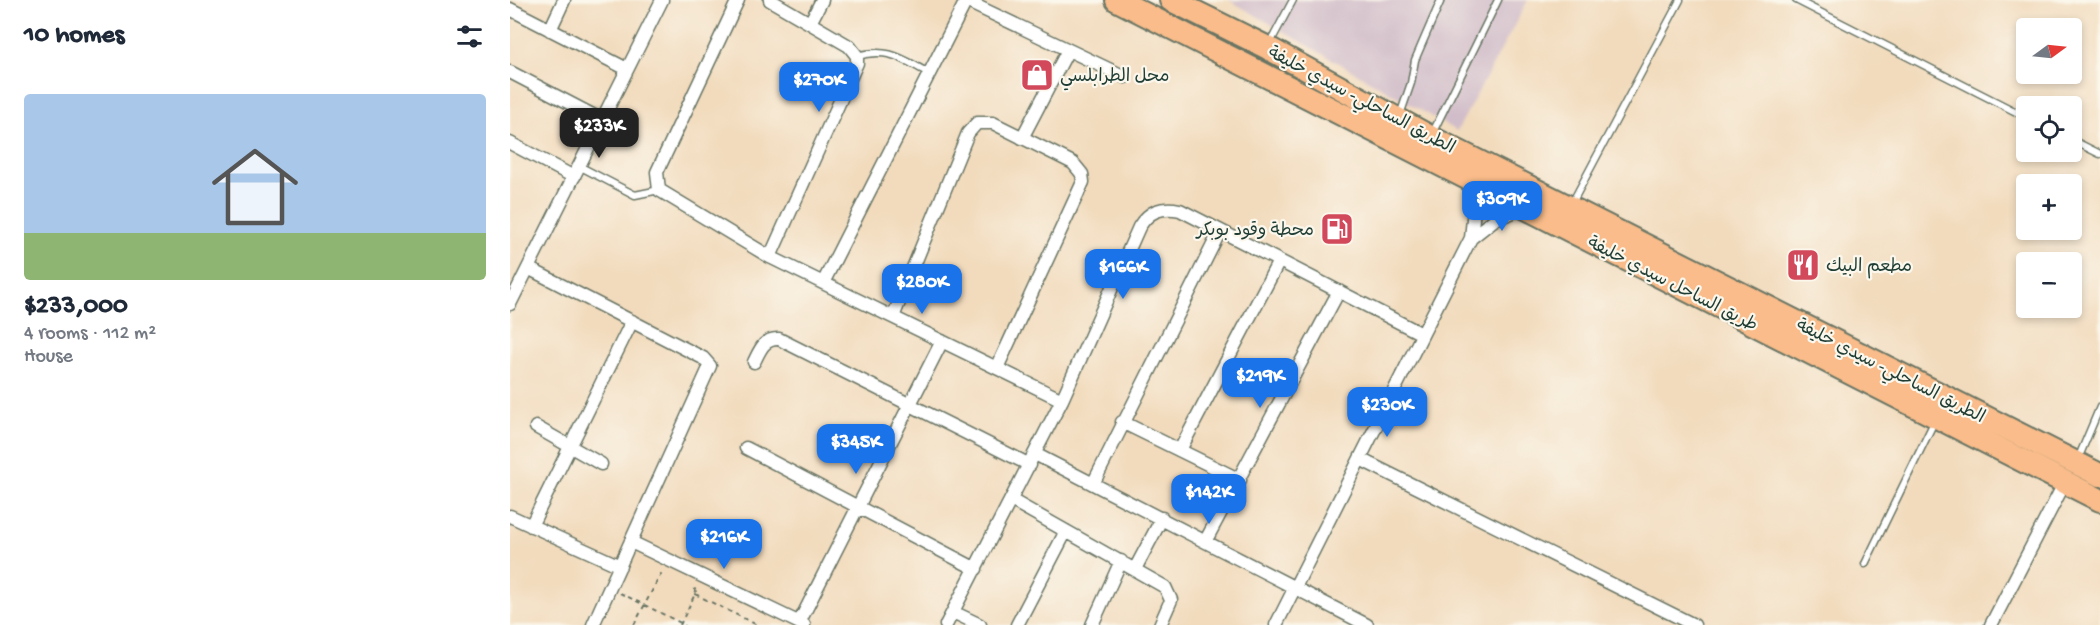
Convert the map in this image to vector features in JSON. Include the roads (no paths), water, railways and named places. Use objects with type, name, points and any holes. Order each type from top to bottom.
[{"type":"highway","name":"طريق الساحل سيدي خليفة","points":[[1117,0],[1936,416],[2071,473],[2100,500]]},
{"type":"highway","name":"الطريق الساحلي- سيدي خليفة","points":[[1182,2],[1430,137],[1569,207],[2071,473],[2100,475]]},
{"type":"street","points":[[550,30],[564,0]]},
{"type":"street","points":[[510,304],[662,0]]},
{"type":"street","points":[[738,0],[657,172],[659,190],[663,195],[770,257],[1062,400]]},
{"type":"street","points":[[770,0],[849,46],[857,56],[855,69],[770,257]]},
{"type":"street","points":[[810,23],[822,0]]},
{"type":"street","points":[[823,283],[965,0],[1125,77]]},
{"type":"street","points":[[510,9],[627,69]]},
{"type":"street","points":[[1022,138],[1068,50]]},
{"type":"street","points":[[510,72],[602,120]]},
{"type":"street","points":[[893,317],[971,127],[985,121],[1073,163],[1082,174],[1083,182],[997,368]]},
{"type":"street","points":[[510,143],[577,171]]},
{"type":"street","points":[[1276,625],[1471,238],[1474,209],[1470,181]]},
{"type":"street","points":[[946,625],[1062,400],[1146,217],[1155,210],[1167,207],[1180,210],[1422,334]]},
{"type":"street","points":[[1471,238],[1495,219],[1524,208]]},
{"type":"street","points":[[1093,484],[1122,422],[1220,231]]},
{"type":"street","points":[[1180,450],[1279,261]]},
{"type":"street","points":[[510,272],[526,273],[632,321],[706,360],[710,370],[593,625]]},
{"type":"street","points":[[1206,540],[1339,291]]},
{"type":"street","points":[[531,526],[632,321]]},
{"type":"street","points":[[754,362],[764,344],[771,339],[779,339],[909,404],[1093,484],[1206,540],[1367,625]]},
{"type":"street","points":[[631,542],[802,624],[857,506],[942,341]]},
{"type":"street","points":[[1122,422],[1240,480]]},
{"type":"street","points":[[536,427],[601,464]]},
{"type":"street","points":[[746,448],[976,568]]},
{"type":"street","points":[[1360,459],[1694,625]]},
{"type":"street","points":[[1991,625],[2071,473]]},
{"type":"street","points":[[1011,500],[1160,583],[1169,593],[1170,606],[1160,625]]},
{"type":"street","points":[[510,516],[620,566]]},
{"type":"street","points":[[1136,569],[1162,518]]},
{"type":"street","points":[[1017,625],[1066,531]]},
{"type":"street","points":[[1092,625],[1121,561]]},
{"type":"street","points":[[953,612],[980,625]]},
{"type":"lane","points":[[1268,48],[1293,0]]},
{"type":"lane","points":[[1398,119],[1411,83],[1415,60],[1441,0]]},
{"type":"lane","points":[[1430,137],[1498,0]]},
{"type":"lane","points":[[1569,207],[1680,0]]},
{"type":"lane","points":[[1796,0],[2016,112]]},
{"type":"lane","points":[[857,56],[880,51],[891,53],[930,73]]},
{"type":"lane","points":[[2082,145],[2100,154]]},
{"type":"lane","points":[[577,171],[635,195],[659,190]]},
{"type":"lane","points":[[2071,473],[2100,407]]},
{"type":"lane","points":[[1865,564],[1936,416]]},
{"type":"place","name":"محل الطرابلسي","points":[[1037,75]]},
{"type":"place","name":"محطة وقود بوبكر","points":[[1337,229]]},
{"type":"place","name":"مطعم البيك","points":[[1803,265]]}]
